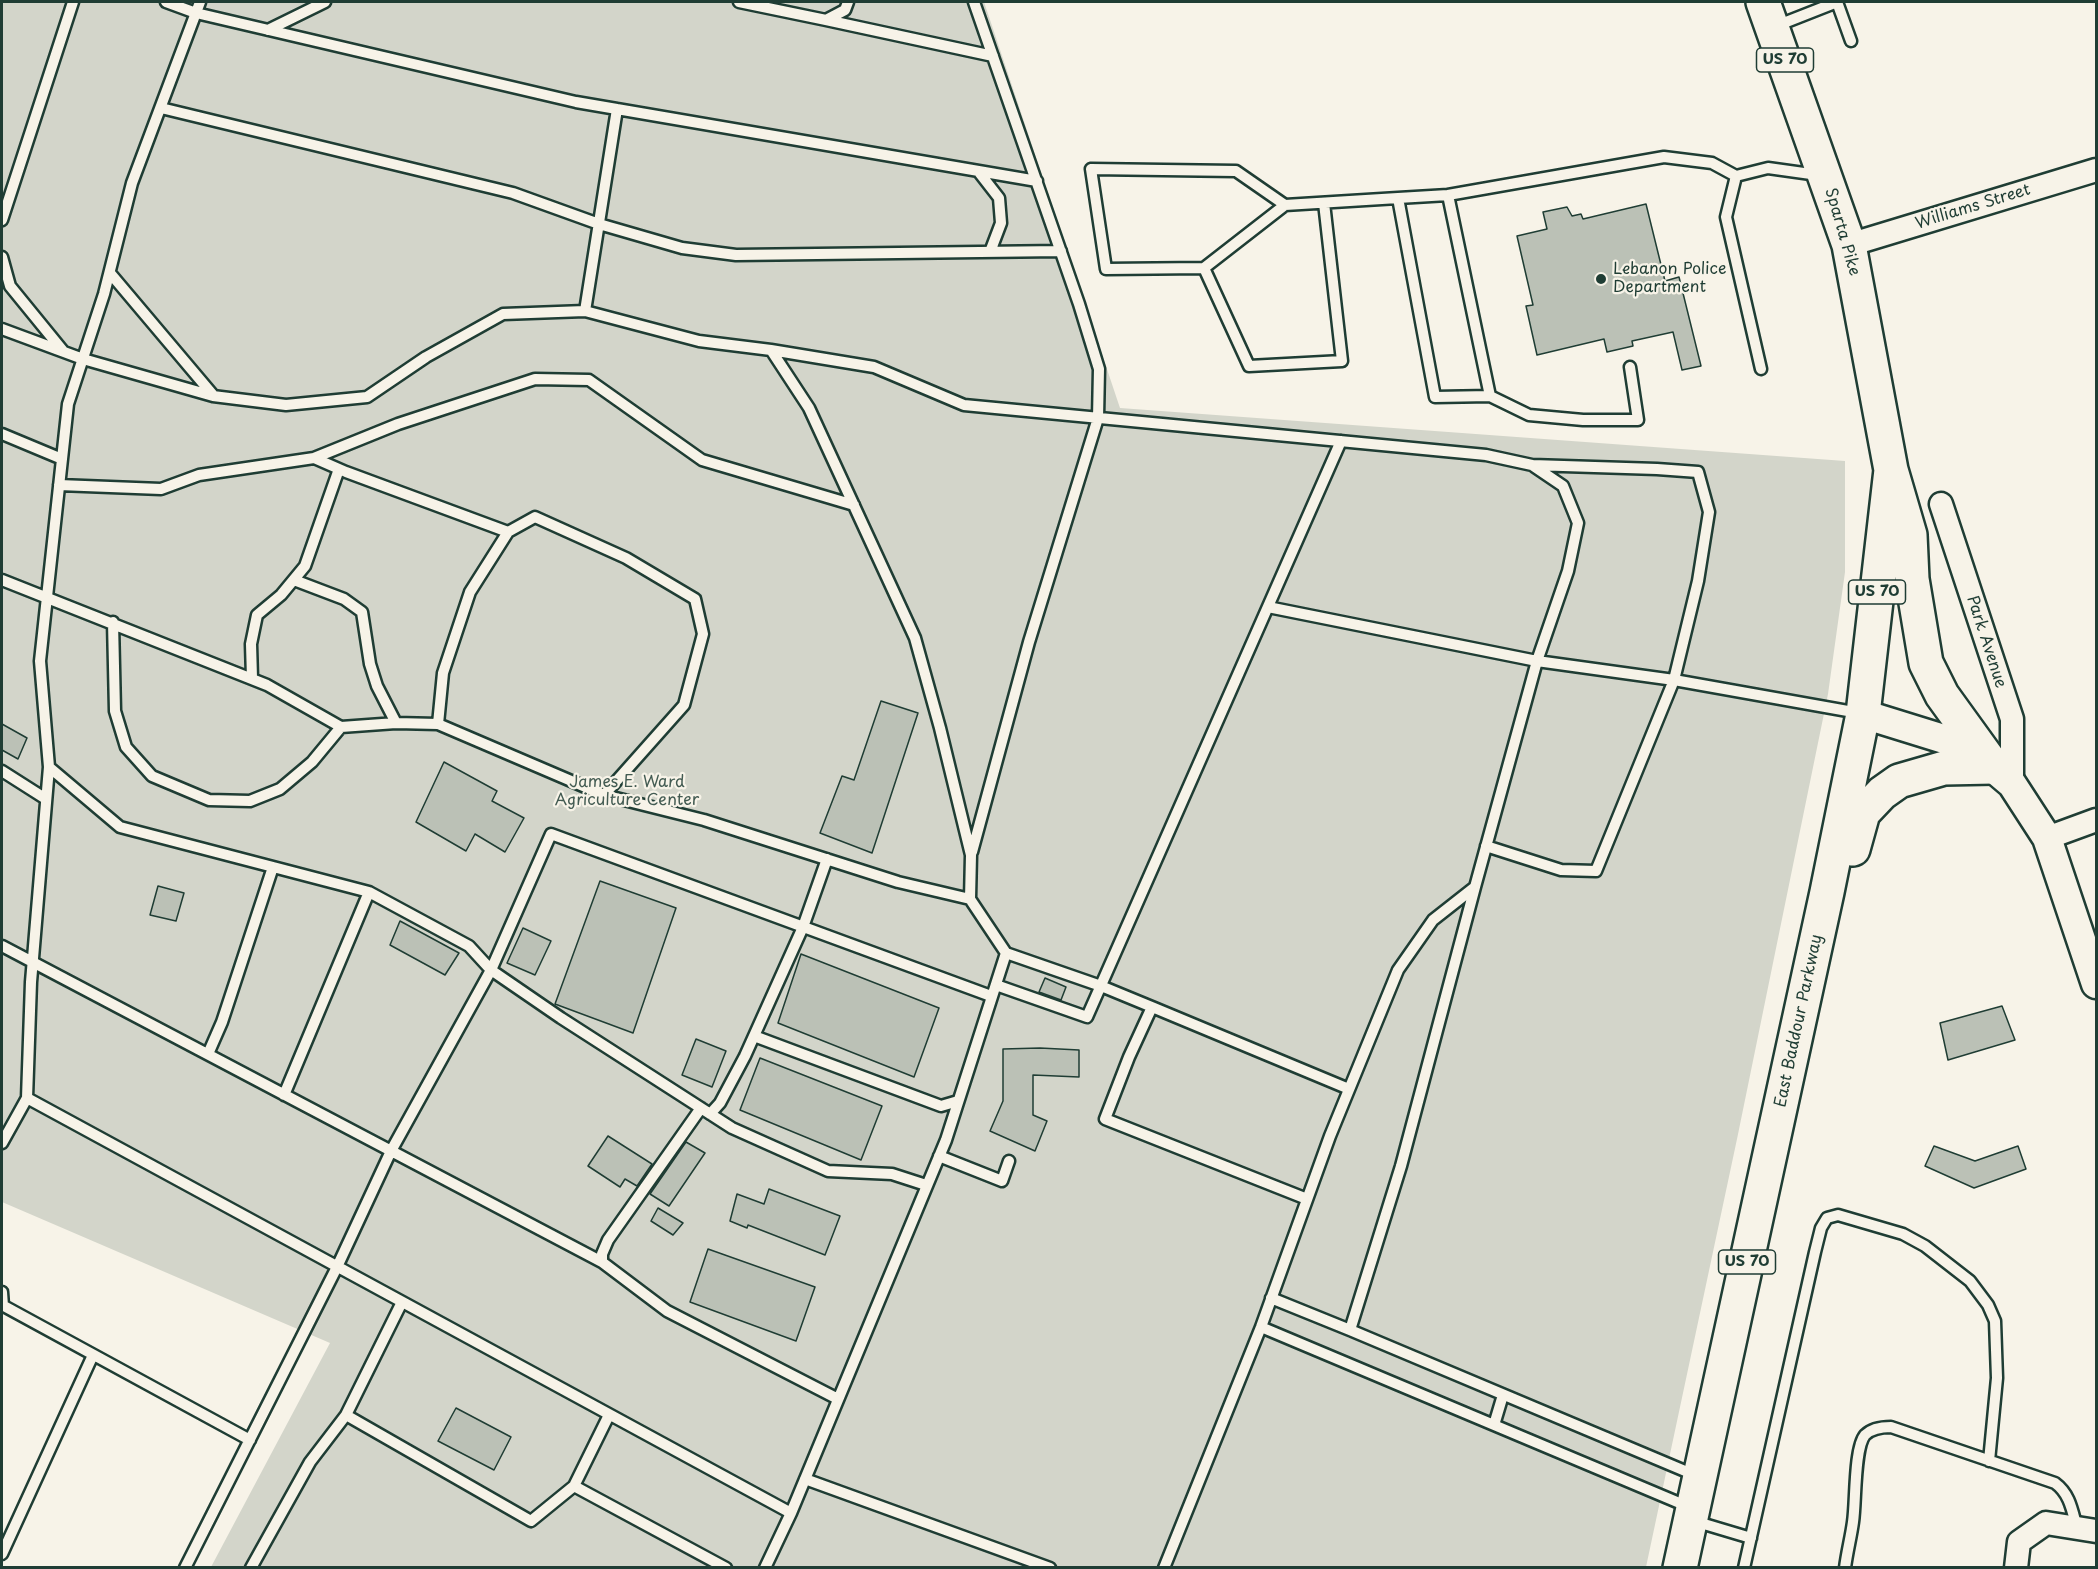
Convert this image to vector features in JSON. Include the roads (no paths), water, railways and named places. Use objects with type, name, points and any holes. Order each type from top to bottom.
[{"type":"main road","name":"Sparta Pike","points":[[1768,14],[1849,244],[1891,470]]},
{"type":"main road","name":"East Baddour Parkway","points":[[1680,1568],[1827,892],[1863,714],[1891,470]]},
{"type":"main road","points":[[1891,470],[1910,535],[1911,579],[1926,663],[1942,695],[2003,776]]},
{"type":"main road","points":[[1827,892],[1852,853],[1863,813],[1882,793],[1899,781],[1944,768],[2003,776]]},
{"type":"street","name":"Williams Street","points":[[1849,244],[2097,170]]},
{"type":"street","name":"Park Avenue","points":[[1941,504],[2012,719],[2003,776]]},
{"type":"street","points":[[1863,714],[1947,740],[1979,756],[2003,776],[2048,838],[2097,984]]},
{"type":"street","points":[[2048,838],[2097,820]]},
{"type":"street","points":[[2016,1568],[2019,1542],[2046,1523],[2087,1529]]},
{"type":"lane","points":[[2,220],[73,2]]},
{"type":"lane","points":[[166,2],[196,13],[576,102],[1037,181]]},
{"type":"lane","points":[[2,1143],[5,1130],[27,1098],[33,963],[49,767],[40,661],[68,404],[110,273],[132,183],[200,2]]},
{"type":"lane","points":[[268,30],[325,2]]},
{"type":"lane","points":[[739,2],[993,56]]},
{"type":"lane","points":[[826,20],[845,10],[848,2]]},
{"type":"lane","points":[[974,2],[1061,251],[1099,369],[1098,418],[1029,642],[971,855],[970,900],[1006,953],[1152,1006],[1349,1089]]},
{"type":"lane","points":[[1768,14],[1837,2],[1851,40]]},
{"type":"lane","points":[[160,108],[513,193],[599,224],[682,248],[736,255],[1061,251]]},
{"type":"lane","points":[[585,311],[617,109]]},
{"type":"lane","points":[[1285,205],[1236,171],[1091,169],[1106,269],[1204,268],[1285,205],[1448,195],[1664,157],[1712,163],[1736,176],[1768,168],[1826,177]]},
{"type":"lane","points":[[978,171],[999,198],[1000,223],[990,252]]},
{"type":"lane","points":[[1736,176],[1726,217],[1761,369]]},
{"type":"lane","points":[[1448,195],[1490,396]]},
{"type":"lane","points":[[1398,198],[1435,397],[1490,396],[1529,415],[1583,420],[1638,420],[1630,367]]},
{"type":"lane","points":[[1204,268],[1249,366],[1342,361],[1324,202]]},
{"type":"lane","points":[[2,257],[10,286],[64,352]]},
{"type":"lane","points":[[110,273],[213,396]]},
{"type":"lane","points":[[2,329],[83,359],[213,396],[286,405],[367,397],[426,357],[503,314],[585,311],[699,341],[874,367],[964,405],[1486,455],[1532,465],[1698,472],[1709,512],[1698,581],[1674,680],[1596,871],[1561,870],[1486,846]]},
{"type":"lane","points":[[771,350],[809,408],[915,638],[971,855]]},
{"type":"lane","points":[[60,485],[161,489],[199,476],[314,458],[398,424],[535,380],[590,380],[702,460],[854,505]]},
{"type":"lane","points":[[2,434],[62,459]]},
{"type":"lane","points":[[996,984],[1087,1017],[1341,441]]},
{"type":"lane","points":[[314,458],[508,532]]},
{"type":"lane","points":[[1350,1330],[1401,1166],[1537,661],[1568,571],[1578,523],[1563,486],[1532,465]]},
{"type":"lane","points":[[252,678],[251,644],[257,615],[281,596],[305,566],[339,469]]},
{"type":"lane","points":[[438,724],[443,673],[470,592],[508,532],[535,516],[626,558],[695,599],[704,634],[684,705],[604,795]]},
{"type":"lane","points":[[2,579],[267,684],[341,728],[396,723],[438,724],[604,795],[704,820],[898,882],[970,900]]},
{"type":"lane","points":[[294,580],[344,598],[362,612],[370,664],[377,686],[396,723]]},
{"type":"lane","points":[[1268,607],[1537,661],[1674,680],[1863,714]]},
{"type":"lane","points":[[113,622],[115,711],[126,747],[152,776],[209,800],[250,801],[280,789],[312,762],[341,728]]},
{"type":"lane","points":[[49,767],[120,827],[369,892],[469,946],[491,970],[732,1128],[828,1171],[892,1174],[926,1185]]},
{"type":"lane","points":[[2,771],[46,799]]},
{"type":"lane","points":[[185,1568],[338,1268],[391,1151],[491,970],[551,834],[991,996]]},
{"type":"lane","points":[[602,1262],[602,1254],[608,1240],[706,1111],[720,1103],[754,1036],[803,927],[827,859]]},
{"type":"lane","points":[[208,1054],[222,1022],[273,867]]},
{"type":"lane","points":[[1164,1568],[1261,1327],[1349,1089],[1398,970],[1433,920],[1475,887]]},
{"type":"lane","points":[[284,1095],[369,892]]},
{"type":"lane","points":[[2,946],[602,1262],[667,1311],[838,1399]]},
{"type":"lane","points":[[765,1568],[791,1513],[939,1156],[1006,953]]},
{"type":"lane","points":[[1152,1006],[1105,1119],[1307,1199]]},
{"type":"lane","points":[[754,1036],[941,1106],[958,1101]]},
{"type":"lane","points":[[27,1098],[791,1513]]},
{"type":"lane","points":[[939,1156],[1002,1181],[1009,1161]]},
{"type":"lane","points":[[1743,1568],[1815,1252],[1821,1228],[1827,1218],[1838,1215],[1903,1234],[1925,1246],[1970,1281],[1988,1305],[1995,1321],[1997,1378],[1989,1461]]},
{"type":"lane","points":[[2,1292],[2,1305],[250,1440]]},
{"type":"lane","points":[[1270,1298],[1700,1478]]},
{"type":"lane","points":[[251,1568],[310,1462],[346,1415],[402,1302]]},
{"type":"lane","points":[[1261,1327],[1494,1425],[1692,1515],[1751,1538]]},
{"type":"lane","points":[[2,1554],[93,1355]]},
{"type":"lane","points":[[1494,1425],[1503,1395]]},
{"type":"lane","points":[[346,1415],[531,1521],[574,1486],[609,1415]]},
{"type":"lane","points":[[1845,1568],[1854,1519],[1861,1445],[1865,1436],[1881,1427],[1891,1427],[2055,1483],[2064,1490],[2087,1529]]},
{"type":"lane","points":[[805,1479],[1050,1568]]},
{"type":"lane","points":[[574,1486],[726,1568]]},
{"type":"place","name":"Lebanon Police Department","points":[[1601,279]]},
{"type":"park label","name":"James E. Ward Agriculture Center","points":[[627,792]]}]
